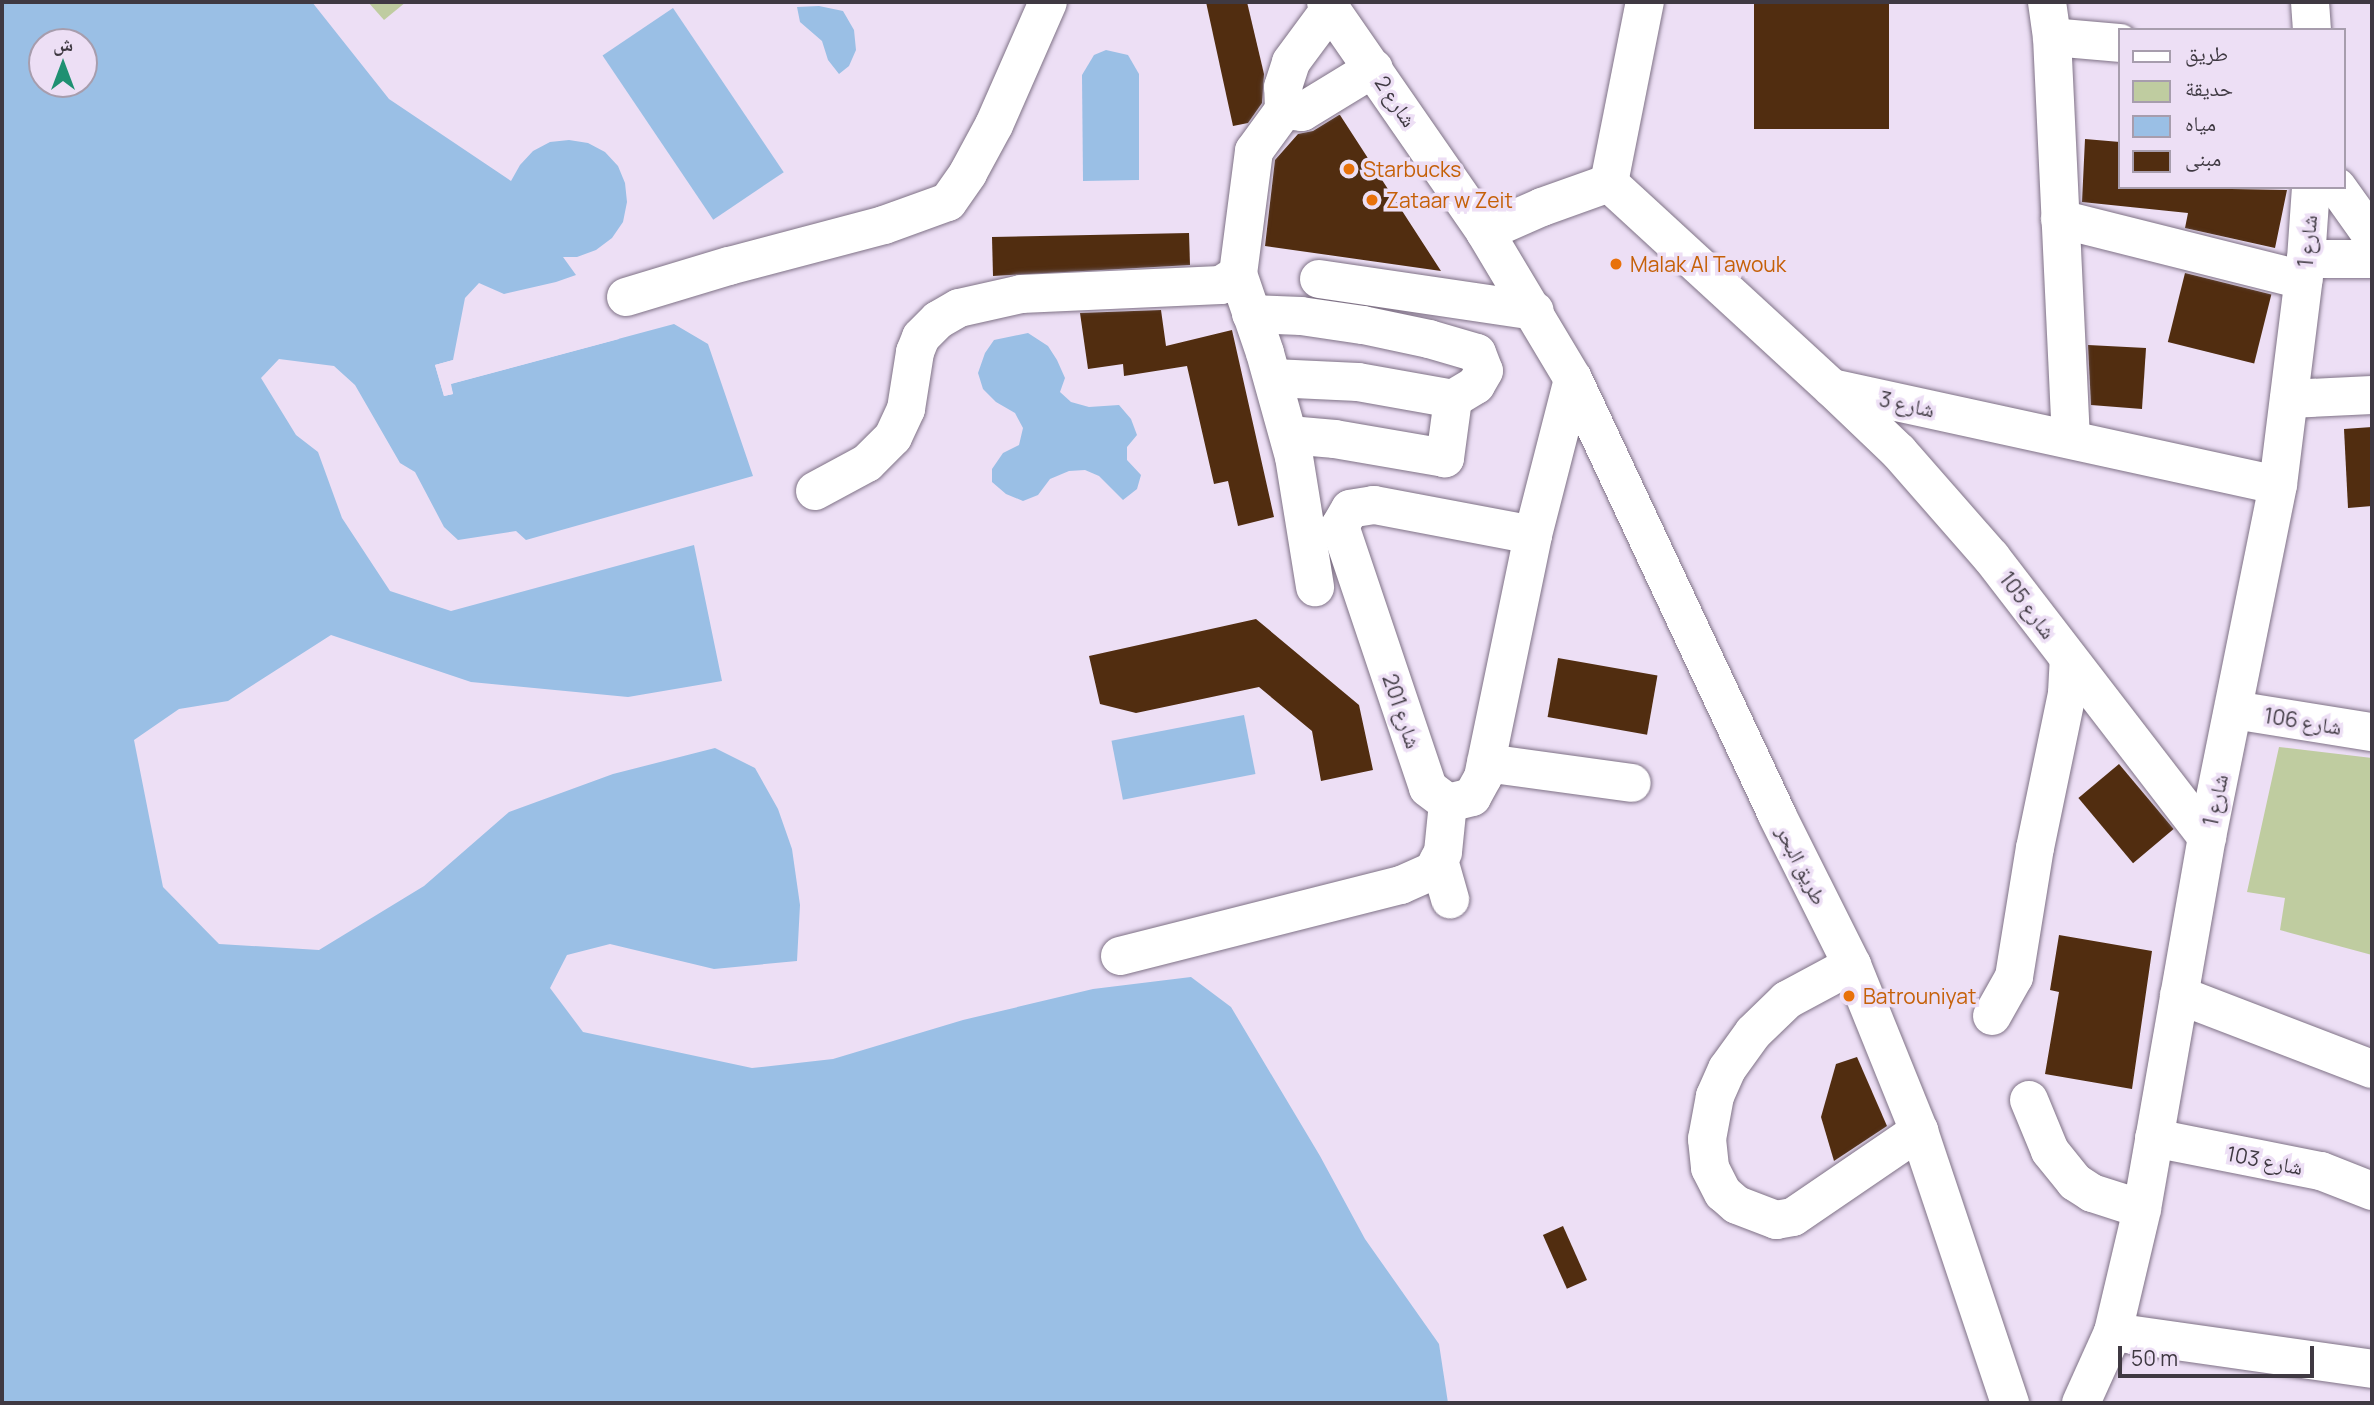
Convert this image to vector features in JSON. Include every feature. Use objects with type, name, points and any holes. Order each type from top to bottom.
[{"type":"street","points":[[626,298],[729,266],[884,225],[948,202],[968,173],[994,125],[1048,2]]},
{"type":"street","points":[[1609,183],[1645,2]]},
{"type":"street","points":[[2310,2],[2312,28]]},
{"type":"street","points":[[1315,587],[1304,504],[1289,435],[1238,274],[1254,151],[1284,110],[1283,87],[1290,62],[1329,5]]},
{"type":"street","name":"شارع 2","points":[[1329,5],[1485,232],[1554,344]]},
{"type":"street","points":[[2071,438],[2049,19],[2118,42]]},
{"type":"street","points":[[1284,110],[1302,112],[1374,68]]},
{"type":"street","points":[[1485,232],[1542,207],[1609,183]]},
{"type":"street","points":[[1609,183],[1832,388]]},
{"type":"street","name":"شارع 1","points":[[2081,1403],[2113,1332],[2142,1209],[2207,837],[2277,485],[2305,270],[2311,189]]},
{"type":"street","points":[[2338,189],[2372,236]]},
{"type":"street","points":[[2060,219],[2305,270],[2372,259]]},
{"type":"street","points":[[814,491],[867,463],[893,437],[906,408],[915,352],[921,337],[938,320],[959,308],[1021,294],[1221,285],[1238,274]]},
{"type":"street","points":[[1319,279],[1535,311]]},
{"type":"street","points":[[1251,313],[1301,316],[1363,325],[1429,339],[1477,354],[1484,371],[1476,385],[1453,399],[1358,383],[1273,378]]},
{"type":"street","name":"طريق البحر","points":[[1554,344],[1573,379],[1777,815],[1852,965],[1919,1131],[2010,1403]]},
{"type":"street","points":[[1120,956],[1401,886],[1433,871],[1443,852],[1448,803],[1472,797],[1486,764],[1533,535],[1573,379]]},
{"type":"street","name":"شارع 3","points":[[1832,388],[2277,485]]},
{"type":"street","name":"شارع 105","points":[[1832,388],[1899,452],[1991,556],[2207,837]]},
{"type":"street","points":[[2289,399],[2372,395]]},
{"type":"street","points":[[1289,435],[1335,439],[1445,458],[1453,399]]},
{"type":"street","name":"شارع 201","points":[[1448,803],[1428,788],[1340,526],[1350,509],[1374,505],[1533,535]]},
{"type":"street","points":[[1992,1016],[2014,977],[2035,848],[2067,693],[2069,659]]},
{"type":"street","points":[[2236,699],[2372,711]]},
{"type":"street","name":"شارع 106","points":[[2236,699],[2372,732]]},
{"type":"street","points":[[1486,764],[1632,783]]},
{"type":"street","points":[[1439,860],[1450,899]]},
{"type":"street","points":[[1852,965],[1787,1000],[1753,1033],[1727,1069],[1715,1096],[1707,1139],[1710,1168],[1723,1193],[1737,1205],[1776,1220],[1793,1217],[1919,1131]]},
{"type":"street","points":[[2179,995],[2372,1069]]},
{"type":"street","points":[[2029,1100],[2050,1152],[2075,1182],[2092,1193],[2142,1209]]},
{"type":"street","name":"شارع 103","points":[[2154,1138],[2322,1171],[2372,1191]]},
{"type":"street","points":[[2113,1332],[2372,1369]]},
{"type":"green space","points":[[368,2],[406,2],[384,20]]},
{"type":"green space","points":[[2279,747],[2372,758],[2372,955],[2280,930],[2285,898],[2247,892]]},
{"type":"water","points":[[2,2],[312,2],[389,99],[511,181],[520,165],[533,151],[550,142],[569,140],[588,143],[605,152],[618,166],[625,183],[627,202],[623,222],[612,238],[596,250],[577,257],[563,257],[576,275],[504,294],[479,283],[465,298],[453,360],[435,365],[444,396],[453,394],[450,384],[674,324],[708,344],[753,476],[526,540],[516,531],[458,540],[444,527],[415,472],[400,463],[355,385],[334,366],[279,359],[261,378],[296,435],[318,452],[342,518],[390,591],[451,611],[694,545],[722,681],[628,697],[471,682],[331,635],[228,701],[179,709],[134,740],[163,887],[219,944],[319,950],[424,886],[509,812],[613,774],[715,748],[755,768],[778,809],[792,849],[800,905],[797,961],[714,969],[610,944],[567,955],[550,988],[583,1032],[752,1068],[833,1059],[963,1020],[1093,989],[1191,977],[1231,1007],[1320,1156],[1365,1239],[1439,1344],[1448,1403],[2,1403]]},
{"type":"water","points":[[819,6],[843,11],[854,30],[856,50],[849,66],[839,74],[828,60],[822,41],[800,22],[797,7]]},
{"type":"water","points":[[673,8],[784,172],[713,220],[603,56]]},
{"type":"water","points":[[1106,50],[1128,55],[1139,74],[1139,180],[1083,181],[1082,75],[1094,55]]},
{"type":"water","points":[[1028,333],[1048,346],[1057,360],[1065,378],[1060,392],[1071,402],[1089,407],[1119,405],[1131,419],[1137,435],[1127,447],[1127,460],[1141,475],[1137,489],[1123,500],[1099,476],[1085,470],[1069,471],[1050,479],[1038,495],[1023,501],[1006,494],[992,482],[992,469],[1003,453],[1019,445],[1023,428],[1015,413],[996,402],[983,389],[978,373],[985,353],[994,340]]},
{"type":"water","points":[[1244,715],[1255,774],[1123,800],[1111,741]]},
{"type":"pier","points":[[618,335],[619,339],[451,384],[453,394],[444,396],[435,365],[457,359],[455,363],[439,367],[446,392],[449,381]]},
{"type":"building","points":[[1206,2],[1247,2],[1264,74],[1262,103],[1248,123],[1233,126]]},
{"type":"building","points":[[1754,2],[1889,2],[1889,129],[1754,129]]},
{"type":"building","points":[[1340,115],[1441,271],[1265,246],[1275,160],[1298,134],[1313,131]]},
{"type":"building","points":[[2085,139],[2118,142],[2118,189],[2287,190],[2275,248],[2185,228],[2188,213],[2082,202]]},
{"type":"building","points":[[1189,233],[1190,265],[993,276],[992,237]]},
{"type":"building","points":[[2185,273],[2271,295],[2254,363],[2168,342]]},
{"type":"building","points":[[1161,310],[1166,346],[1232,330],[1274,517],[1238,526],[1228,481],[1214,484],[1187,366],[1124,376],[1123,364],[1088,369],[1080,313]]},
{"type":"building","points":[[2088,345],[2146,348],[2142,409],[2091,405]]},
{"type":"building","points":[[2372,427],[2372,506],[2348,508],[2344,429]]},
{"type":"building","points":[[1256,619],[1359,705],[1373,770],[1321,781],[1312,731],[1259,687],[1136,713],[1100,704],[1089,656]]},
{"type":"building","points":[[1558,658],[1657,676],[1647,735],[1548,717]]},
{"type":"building","points":[[2119,764],[2174,829],[2133,863],[2078,798]]},
{"type":"building","points":[[2059,935],[2152,951],[2132,1089],[2045,1074],[2059,992],[2050,990]]},
{"type":"building","points":[[1857,1057],[1887,1126],[1834,1161],[1821,1117],[1836,1064]]},
{"type":"building","points":[[1563,1226],[1587,1280],[1567,1289],[1543,1235]]},
{"type":"place","name":"Starbucks","points":[[1349,169]]},
{"type":"place","name":"Zataar w Zeit","points":[[1372,200]]},
{"type":"place","name":"Malak Al Tawouk","points":[[1616,264]]},
{"type":"place","name":"Batrouniyat","points":[[1849,996]]}]
